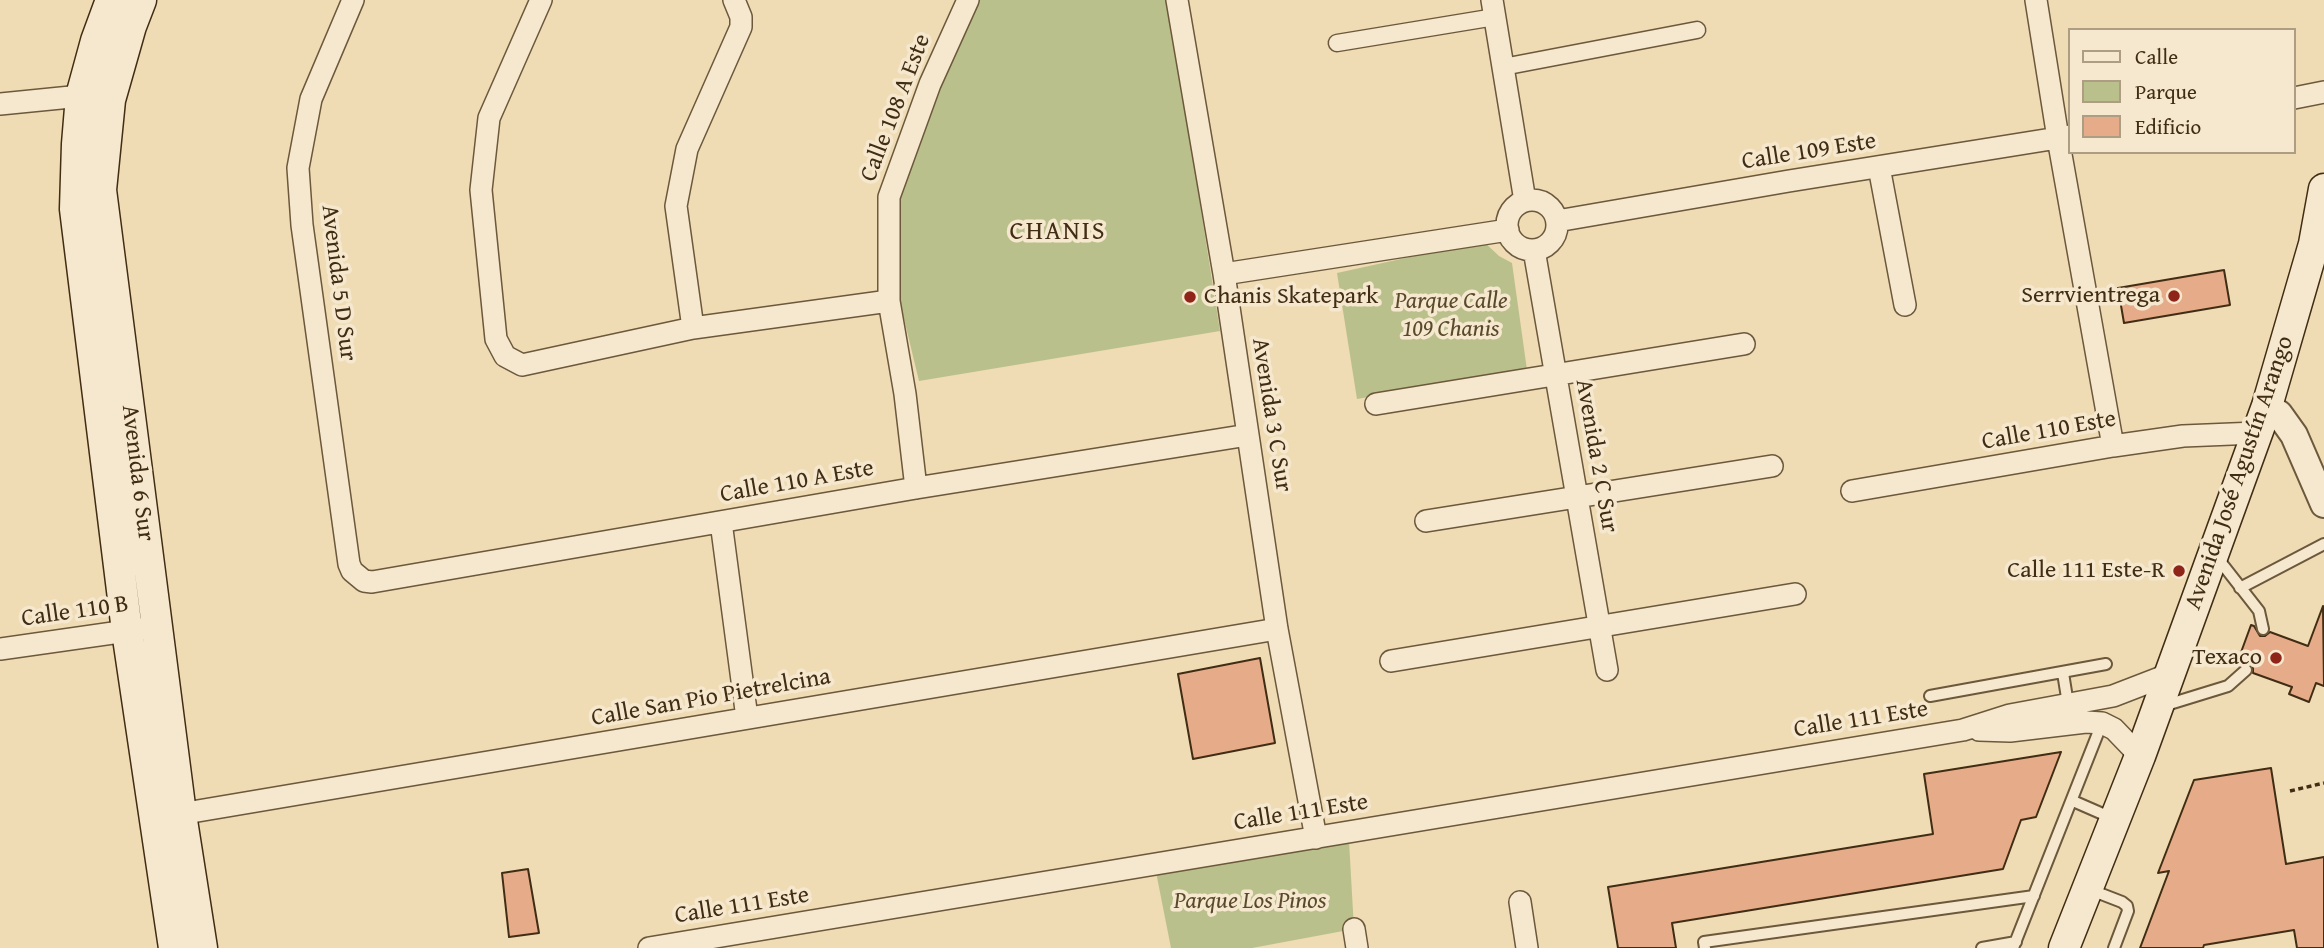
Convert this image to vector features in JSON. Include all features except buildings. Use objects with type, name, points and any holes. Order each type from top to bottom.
[{"type":"main road","name":"Avenida 6 Sur","points":[[111,0],[96,41],[101,190],[157,626],[174,948]]},
{"type":"main road","name":"Avenida 6 Sur","points":[[141,0],[76,144],[75,209],[127,631],[167,816],[202,948]]},
{"type":"main road","name":"Avenida José Agustín Arango","points":[[2064,948],[2140,756],[2262,420],[2314,244],[2324,189]]},
{"type":"street","name":"Avenida 5 D Sur","points":[[352,0],[311,99],[298,168],[302,225],[349,564],[357,577]]},
{"type":"street","points":[[541,0],[489,118],[481,190],[496,339],[505,356],[522,365],[693,328],[889,300]]},
{"type":"street","name":"Calle 108 A Este","points":[[916,488],[905,394],[889,300],[889,197],[930,84],[968,0]]},
{"type":"street","name":"Avenida 3 C Sur","points":[[1177,0],[1224,274],[1278,629],[1316,838]]},
{"type":"street","points":[[2036,0],[2064,137],[2113,446]]},
{"type":"street","points":[[693,328],[676,206],[687,149],[741,27],[737,8]]},
{"type":"street","points":[[1337,43],[1494,9],[1525,201]]},
{"type":"street","points":[[1503,67],[1697,30]]},
{"type":"street","points":[[2296,98],[2324,92]]},
{"type":"street","points":[[0,104],[96,98]]},
{"type":"street","name":"Calle 109 Este","points":[[1557,221],[2064,137]]},
{"type":"street","points":[[1879,167],[1905,305]]},
{"type":"street","points":[[1525,201],[1542,202],[1549,207],[1557,221],[1557,229],[1549,244],[1534,250],[1517,245],[1507,230],[1507,222],[1513,209],[1525,201]]},
{"type":"street","points":[[1224,274],[1507,230]]},
{"type":"street","name":"Avenida 2 C Sur","points":[[1534,250],[1607,670]]},
{"type":"street","points":[[1376,404],[1744,344]]},
{"type":"street","points":[[2262,420],[2279,414],[2294,435],[2324,504]]},
{"type":"street","name":"Calle 110 Este","points":[[1852,491],[2183,436],[2262,420]]},
{"type":"street","name":"Calle 110 A Este","points":[[357,577],[372,582],[916,488],[1248,435]]},
{"type":"street","points":[[1426,522],[1772,466]]},
{"type":"street","points":[[721,522],[747,718]]},
{"type":"street","points":[[1391,661],[1795,594]]},
{"type":"street","name":"Calle 110 B","points":[[0,649],[157,626]]},
{"type":"street","name":"Calle San Pio Pietrelcina","points":[[167,816],[1278,629]]},
{"type":"street","name":"Calle 111 Este","points":[[649,948],[1963,730],[2010,715],[2121,694],[2170,674]]},
{"type":"street","name":"Calle 111 Este","points":[[1963,730],[2010,731],[2086,722],[2102,723]]},
{"type":"street","points":[[2102,723],[2114,729],[2140,756]]},
{"type":"street","points":[[1520,902],[1527,948]]},
{"type":"lane","points":[[2240,588],[2324,544]]},
{"type":"lane","points":[[2212,552],[2259,611],[2263,629]]},
{"type":"lane","points":[[1930,696],[2106,664]]},
{"type":"lane","points":[[2157,708],[2228,687],[2246,670]]},
{"type":"lane","points":[[2063,673],[2068,704]]},
{"type":"lane","points":[[1982,948],[2014,945],[2102,723]]},
{"type":"lane","points":[[2073,801],[2115,819]]},
{"type":"lane","points":[[2088,889],[2127,906],[2128,911],[2113,948]]},
{"type":"lane","points":[[1705,948],[1704,942],[2034,895]]},
{"type":"path","points":[[2290,791],[2324,783]]},
{"type":"green space","points":[[977,0],[1168,0],[1220,331],[919,381],[898,294],[896,201],[942,75]]},
{"type":"green space","name":"Parque Calle 109 Chanis","points":[[1483,241],[1499,256],[1512,263],[1527,370],[1357,399],[1337,273]]},
{"type":"green space","name":"Parque Los Pinos","points":[[1349,841],[1354,929],[1252,948],[1171,948],[1156,872]]},
{"type":"place","name":"Serrvientrega","points":[[2174,296]]},
{"type":"place","name":"Chanis Skatepark","points":[[1190,297]]},
{"type":"place","name":"Calle 111 Este-R","points":[[2179,571]]},
{"type":"place","name":"Texaco","points":[[2276,658]]},
{"type":"district","name":"CHANIS","points":[[1058,232]]}]
